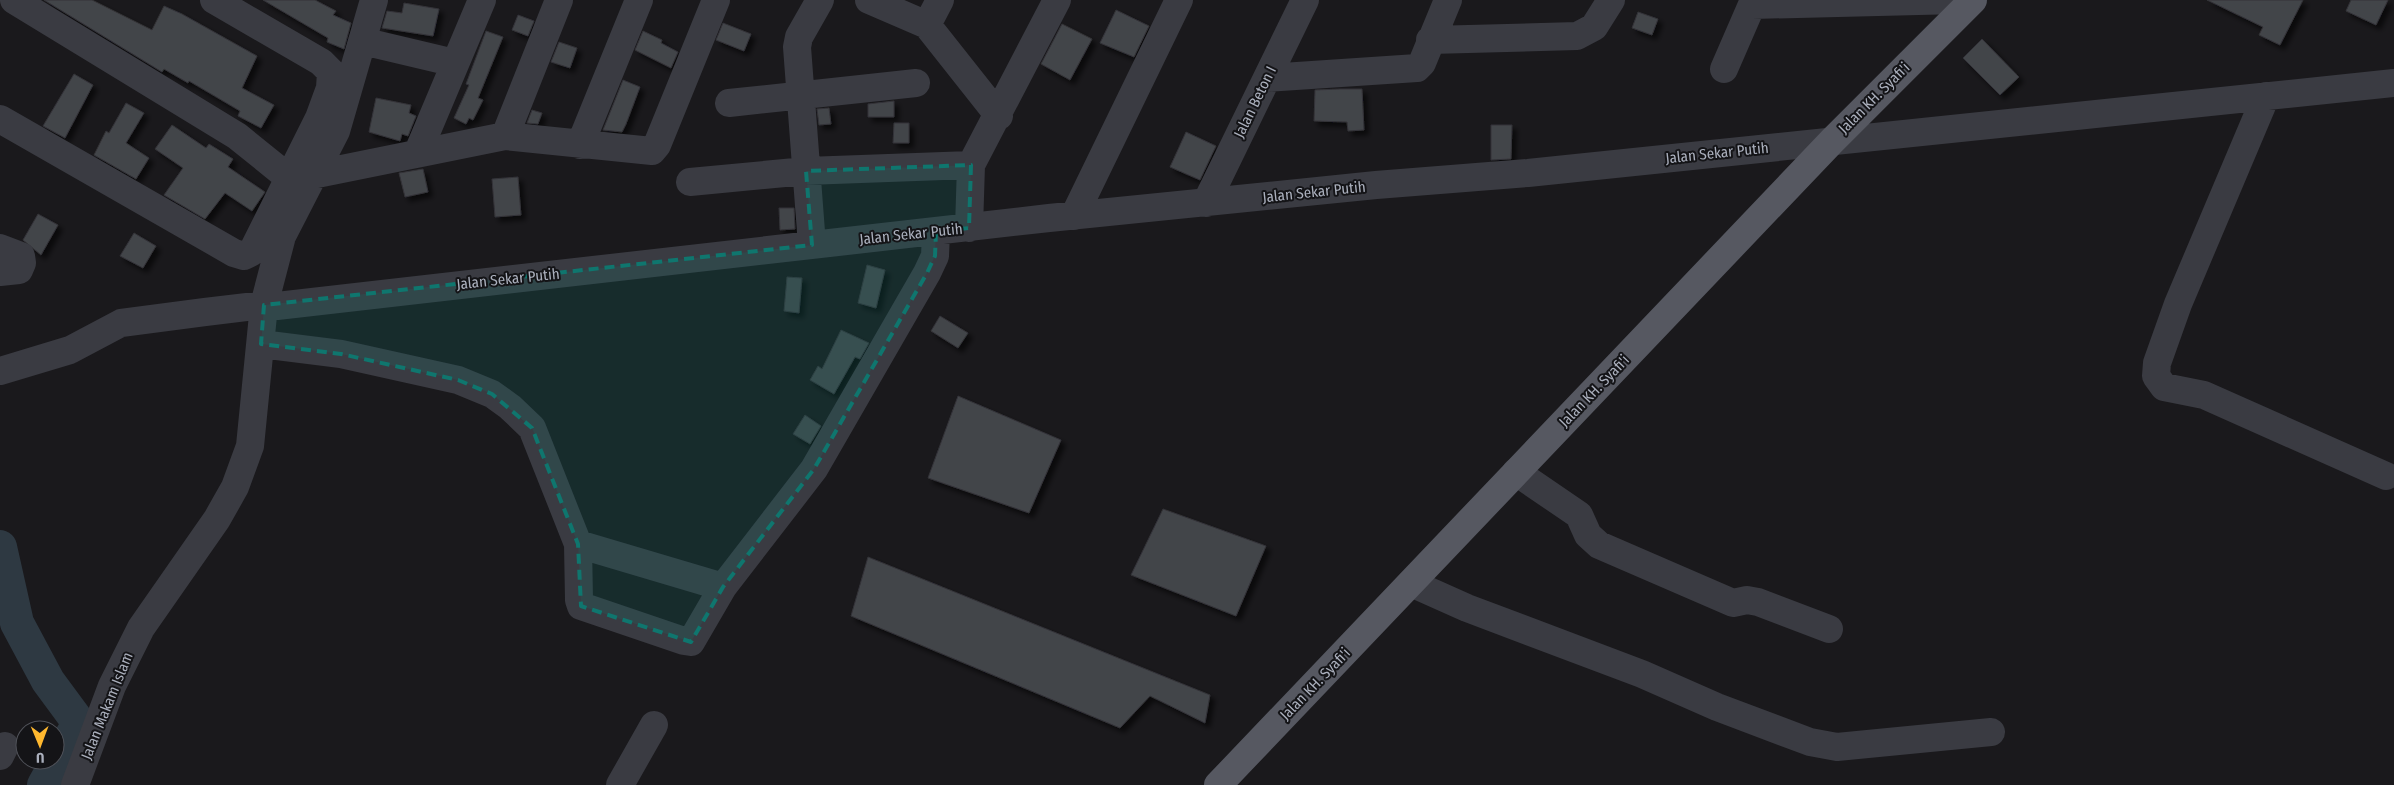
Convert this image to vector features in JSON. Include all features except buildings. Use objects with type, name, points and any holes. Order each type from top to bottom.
[{"type":"main road","name":"Jalan KH. Syafi'i","points":[[1218,785],[1832,141],[1973,0]]},
{"type":"street","points":[[0,9],[2,0]]},
{"type":"street","points":[[14,0],[300,176],[506,136],[652,151],[657,145],[714,1]]},
{"type":"street","points":[[214,0],[321,62],[331,72],[330,88],[300,176]]},
{"type":"street","points":[[0,119],[234,253],[244,256],[252,252],[300,176],[336,131],[374,0]]},
{"type":"street","points":[[418,152],[482,0]]},
{"type":"street","points":[[506,136],[559,0]]},
{"type":"street","points":[[580,145],[639,0]]},
{"type":"street","points":[[812,245],[797,58],[798,38],[820,0]]},
{"type":"street","points":[[869,0],[927,25],[993,126]]},
{"type":"street","points":[[927,25],[940,0]]},
{"type":"street","points":[[970,228],[972,166],[1057,0]]},
{"type":"street","points":[[1049,219],[1179,0]]},
{"type":"street","name":"Jalan Beton I","points":[[1206,203],[1305,0]]},
{"type":"street","points":[[1267,78],[1413,69],[1422,63],[1448,0]]},
{"type":"street","points":[[1430,40],[1577,36],[1594,27],[1611,0]]},
{"type":"street","points":[[1724,69],[1753,2],[1959,0]]},
{"type":"street","points":[[362,41],[455,64]]},
{"type":"street","points":[[729,103],[916,83]]},
{"type":"street","name":"Jalan Sekar Putih","points":[[0,370],[70,350],[121,324],[264,305],[277,306],[367,294],[614,269],[1049,219],[2394,83]]},
{"type":"street","points":[[2266,96],[2178,304],[2158,362],[2156,376],[2164,387],[2204,395],[2386,476]]},
{"type":"street","points":[[690,182],[806,170],[972,166]]},
{"type":"street","name":"Jalan Makam Islam","points":[[75,785],[112,686],[141,628],[217,520],[235,487],[250,446],[264,305],[300,176]]},
{"type":"street","points":[[261,344],[341,354],[458,380],[492,394],[510,407],[532,428],[578,544],[579,600],[581,606],[684,642],[690,642],[723,587],[814,469],[927,273],[935,256],[936,232]]},
{"type":"street","points":[[0,248],[21,256],[22,263],[19,270],[0,272]]},
{"type":"street","points":[[1516,472],[1578,515],[1588,535],[1599,545],[1723,600],[1733,603],[1747,600],[1758,602],[1829,629]]},
{"type":"street","points":[[578,544],[723,587]]},
{"type":"street","points":[[1411,583],[1467,608],[1642,674],[1717,707],[1810,742],[1837,746],[1991,732]]},
{"type":"street","points":[[620,785],[654,725]]},
{"type":"highlighted area","points":[[971,165],[969,228],[936,232],[935,256],[927,273],[814,469],[723,587],[691,642],[581,606],[578,544],[532,428],[492,394],[458,380],[341,354],[261,344],[264,305],[812,245],[806,171]]},
{"type":"waterway","points":[[0,547],[17,623],[48,681],[79,723],[44,785]]}]
